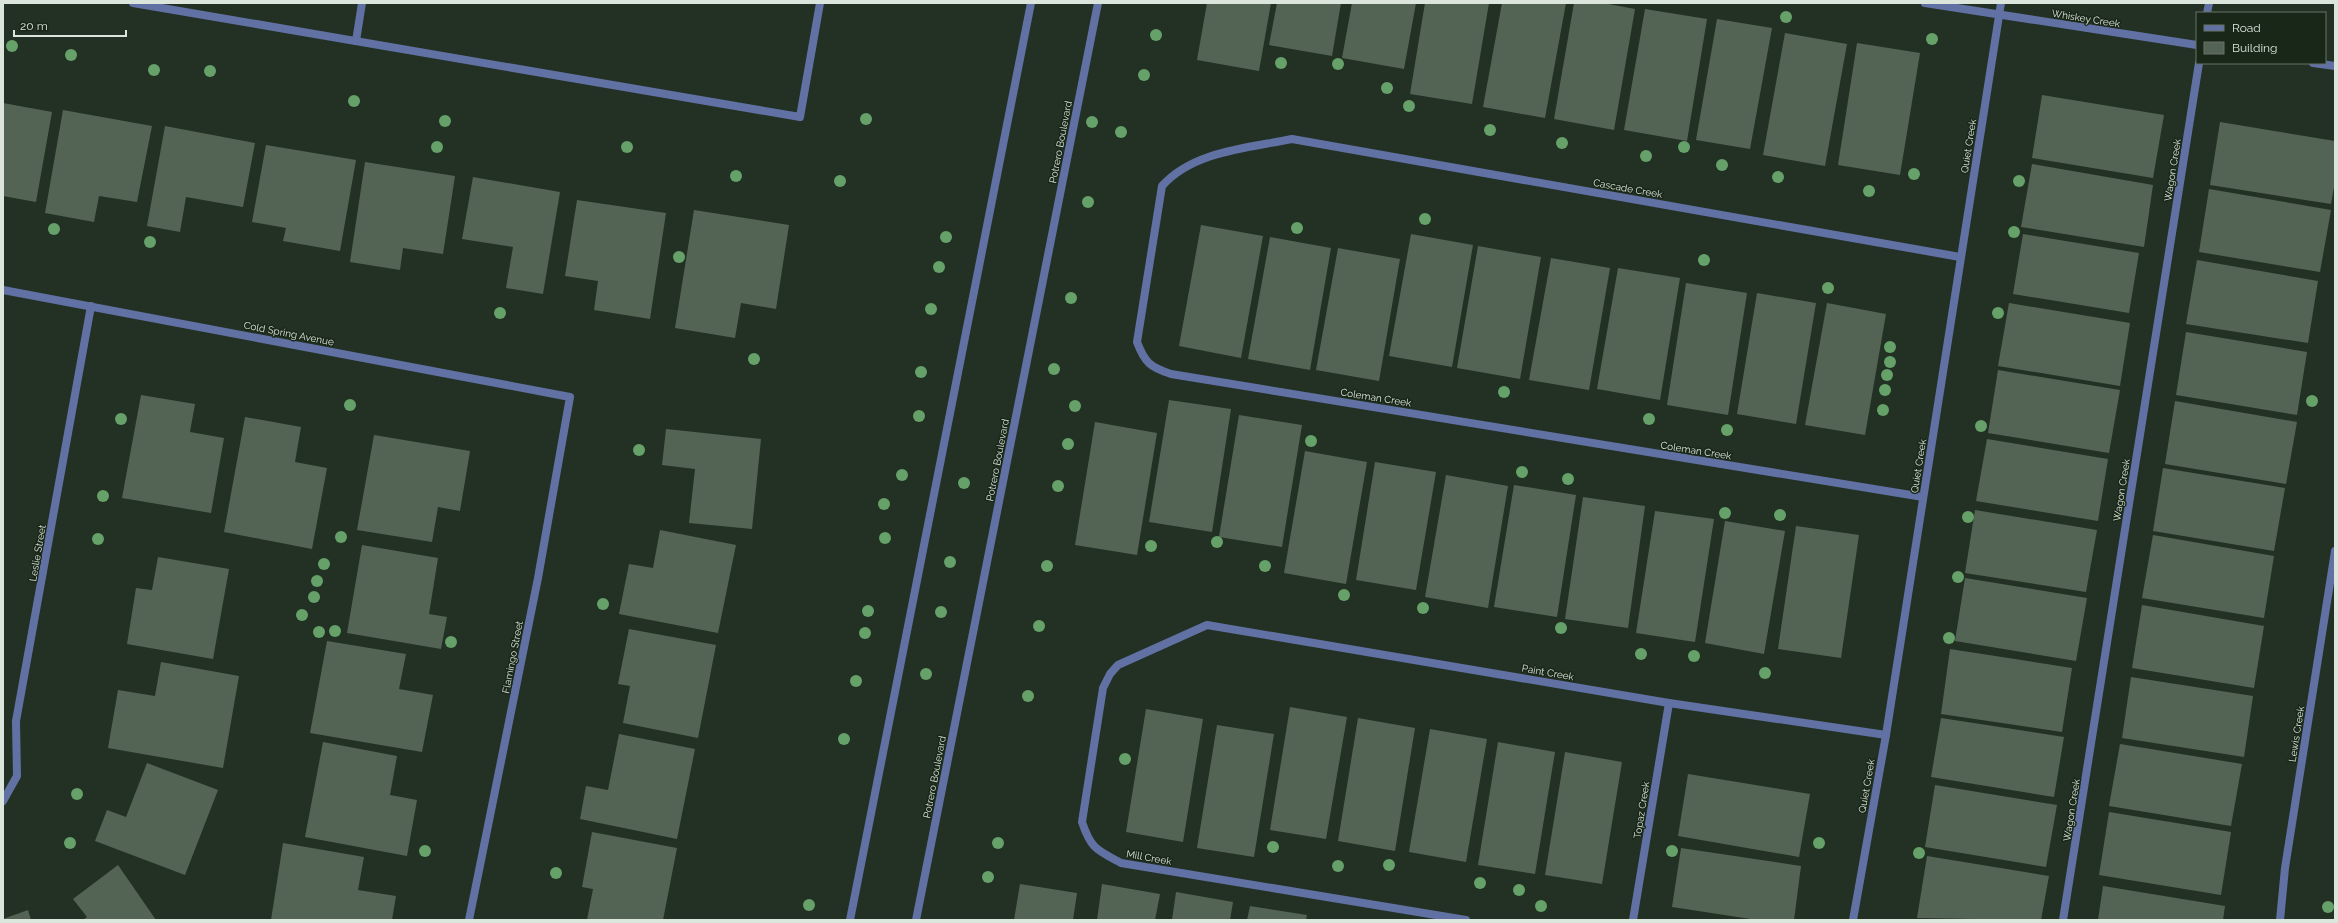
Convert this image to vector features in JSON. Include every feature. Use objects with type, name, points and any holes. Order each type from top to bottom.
[{"type":"street","points":[[133,3],[800,117],[820,3]]},
{"type":"street","points":[[356,41],[362,3]]},
{"type":"street","points":[[850,920],[1031,3]]},
{"type":"street","name":"Potrero Boulevard","points":[[916,920],[1098,3]]},
{"type":"street","name":"Whiskey Creek","points":[[1925,3],[2196,45]]},
{"type":"street","name":"Quiet Creek","points":[[1853,920],[1886,736],[2001,3]]},
{"type":"street","name":"Wagon Creek","points":[[2063,920],[2199,64]]},
{"type":"street","points":[[2321,64],[2335,66]]},
{"type":"street","name":"Cascade Creek","points":[[1292,139],[1960,257]]},
{"type":"street","name":"Coleman Creek","points":[[1292,139],[1223,153],[1196,162],[1178,170],[1162,186],[1137,342],[1142,356],[1152,368],[1171,374],[1923,497]]},
{"type":"street","name":"Cold Spring Avenue","points":[[3,290],[570,397]]},
{"type":"street","name":"Leslie Street","points":[[3,801],[17,776],[16,721],[91,306]]},
{"type":"street","name":"Flamingo Street","points":[[469,920],[538,578],[570,397]]},
{"type":"street","name":"Lewis Creek","points":[[2280,920],[2285,868],[2335,551]]},
{"type":"street","name":"Paint Creek","points":[[1207,625],[1669,703],[1886,736]]},
{"type":"street","name":"Mill Creek","points":[[1207,625],[1118,665],[1110,674],[1103,688],[1082,822],[1089,841],[1100,852],[1121,863],[1466,920]]},
{"type":"street","name":"Topaz Creek","points":[[1633,920],[1669,703]]},
{"type":"building","points":[[1207,3],[1271,3],[1259,71],[1197,60]]},
{"type":"building","points":[[1277,3],[1341,3],[1332,56],[1269,45]]},
{"type":"building","points":[[1352,3],[1416,3],[1404,69],[1342,58]]},
{"type":"building","points":[[1425,3],[1489,3],[1472,104],[1410,94]]},
{"type":"building","points":[[1502,3],[1566,3],[1545,118],[1483,107]]},
{"type":"building","points":[[1574,3],[1603,3],[1635,9],[1614,130],[1554,119]]},
{"type":"building","points":[[1645,9],[1707,19],[1687,141],[1624,130]]},
{"type":"building","points":[[1717,19],[1772,28],[1750,149],[1696,140]]},
{"type":"building","points":[[1785,33],[1847,44],[1825,166],[1763,155]]},
{"type":"building","points":[[1857,43],[1920,53],[1900,175],[1838,165]]},
{"type":"building","points":[[2042,95],[2164,115],[2153,178],[2032,158]]},
{"type":"building","points":[[3,103],[52,112],[36,202],[3,196]]},
{"type":"building","points":[[63,110],[152,126],[137,202],[99,196],[94,222],[45,213]]},
{"type":"building","points":[[2220,122],[2335,141],[2335,181],[2331,204],[2210,185]]},
{"type":"building","points":[[165,126],[255,143],[243,207],[186,197],[180,232],[147,226]]},
{"type":"building","points":[[266,145],[356,160],[340,251],[283,241],[286,228],[252,222]]},
{"type":"building","points":[[365,162],[455,176],[443,254],[403,248],[400,270],[350,262]]},
{"type":"building","points":[[2032,164],[2153,185],[2144,247],[2021,227]]},
{"type":"building","points":[[473,177],[560,192],[543,294],[506,288],[513,247],[462,239]]},
{"type":"building","points":[[2209,189],[2331,210],[2320,272],[2199,252]]},
{"type":"building","points":[[577,200],[666,213],[650,319],[594,310],[598,281],[565,276]]},
{"type":"building","points":[[694,210],[789,225],[776,309],[741,303],[735,338],[675,328]]},
{"type":"building","points":[[1201,225],[1263,236],[1241,358],[1179,346]]},
{"type":"building","points":[[1411,234],[1473,245],[1452,367],[1389,356]]},
{"type":"building","points":[[2023,234],[2139,253],[2129,313],[2013,294]]},
{"type":"building","points":[[1270,237],[1331,248],[1310,370],[1248,359]]},
{"type":"building","points":[[1478,246],[1541,257],[1520,379],[1457,368]]},
{"type":"building","points":[[1338,248],[1400,259],[1379,381],[1316,370]]},
{"type":"building","points":[[1551,258],[1610,268],[1589,390],[1529,380]]},
{"type":"building","points":[[2197,260],[2318,281],[2308,343],[2186,324]]},
{"type":"building","points":[[1618,268],[1680,278],[1660,400],[1597,389]]},
{"type":"building","points":[[1686,283],[1747,293],[1728,415],[1667,405]]},
{"type":"building","points":[[1757,293],[1816,303],[1796,424],[1737,414]]},
{"type":"building","points":[[1827,303],[1886,314],[1865,435],[1805,425]]},
{"type":"building","points":[[2009,303],[2130,323],[2120,386],[1998,366]]},
{"type":"building","points":[[2186,332],[2307,352],[2297,415],[2176,395]]},
{"type":"building","points":[[1998,370],[2120,390],[2109,453],[1988,433]]},
{"type":"building","points":[[141,395],[195,404],[190,432],[224,438],[211,513],[122,498]]},
{"type":"building","points":[[1169,400],[1231,409],[1212,532],[1149,522]]},
{"type":"building","points":[[2175,401],[2297,422],[2286,484],[2165,464]]},
{"type":"building","points":[[1239,415],[1302,425],[1282,547],[1219,537]]},
{"type":"building","points":[[245,417],[301,427],[295,462],[327,468],[312,549],[224,532]]},
{"type":"building","points":[[1095,422],[1157,433],[1137,555],[1075,545]]},
{"type":"building","points":[[666,429],[761,439],[752,529],[689,523],[695,469],[662,465]]},
{"type":"building","points":[[374,435],[470,451],[460,511],[438,507],[432,542],[357,530]]},
{"type":"building","points":[[1987,439],[2108,459],[2098,521],[1976,501]]},
{"type":"building","points":[[1305,451],[1367,462],[1346,584],[1284,573]]},
{"type":"building","points":[[1375,462],[1436,472],[1416,590],[1356,580]]},
{"type":"building","points":[[2163,468],[2285,488],[2274,551],[2153,531]]},
{"type":"building","points":[[1446,475],[1508,486],[1488,608],[1425,597]]},
{"type":"building","points":[[1514,485],[1576,495],[1557,617],[1494,607]]},
{"type":"building","points":[[1583,497],[1645,506],[1628,628],[1565,619]]},
{"type":"building","points":[[1975,510],[2097,530],[2086,592],[1965,573]]},
{"type":"building","points":[[1655,511],[1714,519],[1695,642],[1636,633]]},
{"type":"building","points":[[1725,521],[1785,531],[1764,654],[1705,643]]},
{"type":"building","points":[[1796,526],[1859,535],[1841,658],[1778,649]]},
{"type":"building","points":[[660,530],[736,545],[718,633],[619,614],[629,564],[653,568]]},
{"type":"building","points":[[2153,535],[2274,556],[2264,618],[2142,598]]},
{"type":"building","points":[[362,545],[438,558],[429,614],[447,617],[441,649],[347,633]]},
{"type":"building","points":[[158,557],[229,569],[213,659],[127,644],[136,588],[152,590]]},
{"type":"building","points":[[1965,578],[2087,598],[2076,661],[1955,641]]},
{"type":"building","points":[[2142,605],[2264,626],[2254,688],[2132,668]]},
{"type":"building","points":[[629,629],[716,645],[698,738],[623,723],[630,686],[618,684]]},
{"type":"building","points":[[327,641],[406,654],[399,689],[433,695],[422,752],[310,733]]},
{"type":"building","points":[[1950,649],[2072,668],[2062,732],[1941,714]]},
{"type":"building","points":[[161,662],[239,676],[223,768],[108,748],[118,690],[155,696]]},
{"type":"building","points":[[2131,677],[2253,696],[2244,757],[2122,738]]},
{"type":"building","points":[[1290,707],[1347,717],[1326,839],[1270,830]]},
{"type":"building","points":[[1146,709],[1203,719],[1183,842],[1126,832]]},
{"type":"building","points":[[1358,718],[1415,728],[1395,851],[1338,841]]},
{"type":"building","points":[[1941,718],[2064,737],[2054,797],[1931,777]]},
{"type":"building","points":[[1217,725],[1274,734],[1254,857],[1197,848]]},
{"type":"building","points":[[1430,729],[1487,739],[1466,862],[1409,852]]},
{"type":"building","points":[[619,734],[695,749],[677,839],[580,819],[586,786],[608,790]]},
{"type":"building","points":[[323,742],[397,756],[390,795],[417,800],[407,856],[305,837]]},
{"type":"building","points":[[1498,742],[1555,752],[1535,874],[1478,865]]},
{"type":"building","points":[[2120,744],[2242,764],[2231,826],[2109,806]]},
{"type":"building","points":[[1565,752],[1622,762],[1602,884],[1545,875]]},
{"type":"building","points":[[147,763],[218,790],[185,875],[95,841],[107,810],[126,817]]},
{"type":"building","points":[[1688,774],[1810,794],[1799,857],[1678,836]]},
{"type":"building","points":[[1935,785],[2057,805],[2046,867],[1925,847]]},
{"type":"building","points":[[2109,812],[2231,832],[2221,895],[2099,875]]},
{"type":"building","points":[[592,832],[677,848],[663,920],[587,920],[593,889],[582,887]]},
{"type":"building","points":[[283,843],[364,857],[358,890],[396,896],[392,920],[271,920]]},
{"type":"building","points":[[1681,848],[1801,866],[1794,920],[1757,920],[1672,907]]},
{"type":"building","points":[[1927,856],[2049,876],[2041,920],[1917,918]]},
{"type":"building","points":[[118,865],[156,920],[83,920],[87,917],[73,899]]},
{"type":"building","points":[[1020,884],[1077,893],[1073,920],[1014,920]]},
{"type":"building","points":[[1102,884],[1160,894],[1155,920],[1097,920]]},
{"type":"building","points":[[2103,886],[2225,906],[2223,920],[2098,920]]},
{"type":"building","points":[[1176,892],[1233,902],[1230,920],[1172,920]]},
{"type":"building","points":[[1250,906],[1307,915],[1306,920],[1247,920]]},
{"type":"building","points":[[28,910],[31,920],[3,920],[3,919]]}]
